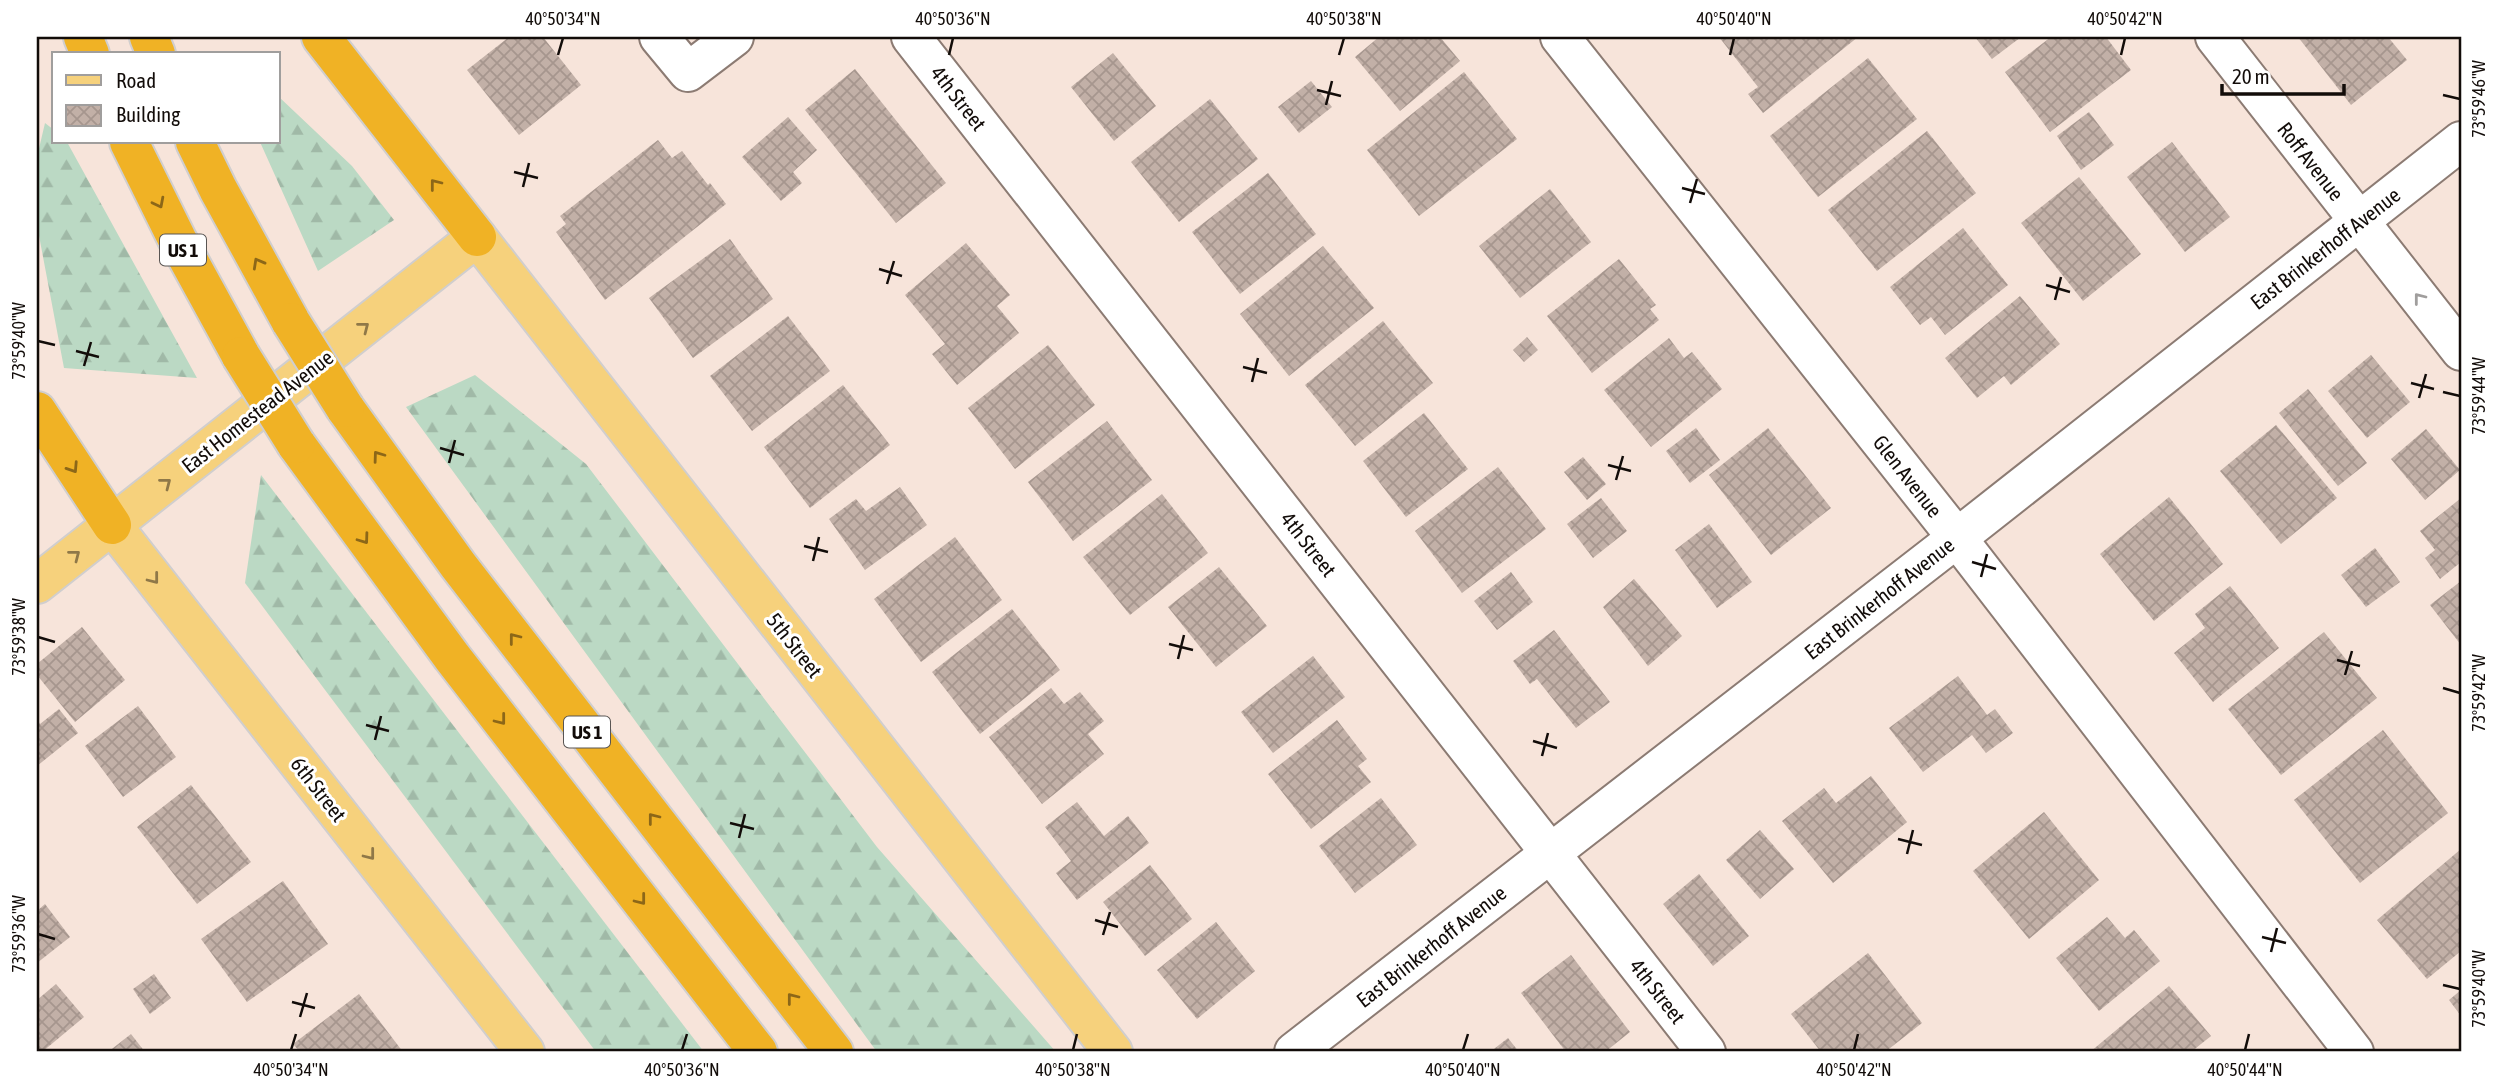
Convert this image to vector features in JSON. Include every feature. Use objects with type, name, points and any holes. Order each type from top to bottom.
[{"type":"highway","points":[[321,37],[477,237]]},
{"type":"highway","name":"US 1","points":[[130,144],[241,356],[296,444],[452,657],[758,1052]]},
{"type":"highway","name":"US 1","points":[[196,144],[218,190],[291,322],[345,408],[458,565],[834,1052]]},
{"type":"highway","points":[[37,411],[112,525]]},
{"type":"main road","name":"East Homestead Avenue","points":[[37,584],[477,237]]},
{"type":"main road","name":"5th Street","points":[[477,237],[1113,1052]]},
{"type":"main road","name":"6th Street","points":[[112,525],[525,1052]]},
{"type":"street","points":[[659,37],[688,72],[734,37]]},
{"type":"street","name":"4th Street","points":[[911,37],[1706,1052]]},
{"type":"street","name":"Glen Avenue","points":[[1560,37],[1957,538],[2354,1052]]},
{"type":"street","name":"Roff Avenue","points":[[2214,37],[2461,351]]},
{"type":"street","name":"East Brinkerhoff Avenue","points":[[1294,1052],[1957,538],[2461,141]]},
{"type":"green space","points":[[280,98],[352,166],[394,220],[318,271],[261,144],[280,144]]},
{"type":"green space","points":[[45,123],[52,128],[52,144],[68,144],[197,378],[64,368],[37,225],[37,157]]},
{"type":"green space","points":[[475,375],[586,464],[877,847],[1056,1052],[877,1052],[406,407]]},
{"type":"green space","points":[[261,475],[704,1052],[596,1052],[245,583]]},
{"type":"building","points":[[509,37],[543,37],[581,85],[519,135],[467,70]]},
{"type":"building","points":[[1379,37],[1440,37],[1460,61],[1400,111],[1355,57]]},
{"type":"building","points":[[1719,37],[1858,37],[1763,113],[1748,94],[1758,87]]},
{"type":"building","points":[[1975,37],[2021,37],[1992,59]]},
{"type":"building","points":[[2051,37],[2106,37],[2131,70],[2050,132],[2005,72]]},
{"type":"building","points":[[2298,37],[2388,37],[2407,60],[2351,105]]},
{"type":"building","points":[[1113,53],[1156,106],[1114,141],[1071,87]]},
{"type":"building","points":[[1868,58],[1917,119],[1818,197],[1770,136]]},
{"type":"building","points":[[855,69],[946,183],[896,223],[805,110]]},
{"type":"building","points":[[1464,72],[1517,139],[1419,216],[1367,150]]},
{"type":"building","points":[[1311,81],[1332,107],[1299,133],[1278,107]]},
{"type":"building","points":[[1210,99],[1258,159],[1179,222],[1131,162]]},
{"type":"building","points":[[2089,112],[2114,145],[2081,170],[2057,136]]},
{"type":"building","points":[[788,117],[817,150],[793,172],[802,183],[781,201],[742,157]]},
{"type":"building","points":[[1927,131],[1976,193],[1877,271],[1828,210]]},
{"type":"building","points":[[658,140],[672,158],[682,151],[726,204],[605,300],[556,232],[566,224],[560,216]]},
{"type":"building","points":[[2172,142],[2230,217],[2185,252],[2127,177]]},
{"type":"building","points":[[1268,173],[1316,234],[1240,294],[1192,232]]},
{"type":"building","points":[[2079,177],[2141,254],[2083,301],[2021,223]]},
{"type":"building","points":[[1550,189],[1591,242],[1520,298],[1479,246]]},
{"type":"building","points":[[1963,228],[2008,285],[1945,335],[1931,317],[1920,325],[1890,287]]},
{"type":"building","points":[[730,239],[773,299],[693,358],[649,298]]},
{"type":"building","points":[[966,243],[1010,295],[997,306],[1019,333],[957,385],[932,354],[945,344],[905,295]]},
{"type":"building","points":[[1323,246],[1374,308],[1289,376],[1240,314]]},
{"type":"building","points":[[1619,259],[1656,305],[1650,309],[1659,320],[1592,373],[1547,316]]},
{"type":"building","points":[[2020,296],[2060,344],[2011,385],[2004,376],[1977,398],[1945,358]]},
{"type":"building","points":[[788,316],[830,371],[752,431],[710,376]]},
{"type":"building","points":[[1383,321],[1433,383],[1355,446],[1305,385]]},
{"type":"building","points":[[1527,337],[1538,350],[1524,362],[1513,350]]},
{"type":"building","points":[[1669,338],[1684,358],[1692,352],[1722,389],[1651,447],[1604,390]]},
{"type":"building","points":[[1048,345],[1095,405],[1015,469],[968,408]]},
{"type":"building","points":[[2371,355],[2410,402],[2367,438],[2328,391]]},
{"type":"building","points":[[843,385],[890,445],[810,508],[764,447]]},
{"type":"building","points":[[2308,389],[2367,463],[2338,486],[2279,413]]},
{"type":"building","points":[[1424,413],[1468,469],[1406,517],[1363,461]]},
{"type":"building","points":[[1107,421],[1152,480],[1073,541],[1028,482]]},
{"type":"building","points":[[2276,425],[2337,498],[2281,544],[2220,471]]},
{"type":"building","points":[[1696,428],[1720,460],[1690,483],[1666,451]]},
{"type":"building","points":[[1768,428],[1831,508],[1771,555],[1709,475]]},
{"type":"building","points":[[2426,429],[2460,470],[2425,500],[2391,459]]},
{"type":"building","points":[[1583,457],[1606,484],[1587,500],[1564,472]]},
{"type":"building","points":[[1498,467],[1546,529],[1462,593],[1415,531]]},
{"type":"building","points":[[900,487],[927,525],[865,570],[829,519],[856,499],[866,511]]},
{"type":"building","points":[[1162,494],[1208,553],[1130,615],[1083,557]]},
{"type":"building","points":[[2169,497],[2223,564],[2154,621],[2100,554]]},
{"type":"building","points":[[1601,498],[1627,531],[1593,558],[1567,524]]},
{"type":"building","points":[[2461,498],[2461,562],[2440,579],[2425,558],[2435,550],[2420,531]]},
{"type":"building","points":[[1709,524],[1752,582],[1717,608],[1675,550]]},
{"type":"building","points":[[955,537],[1002,600],[921,662],[874,599]]},
{"type":"building","points":[[2375,548],[2400,582],[2366,607],[2341,575]]},
{"type":"building","points":[[1219,567],[1267,626],[1216,667],[1168,607]]},
{"type":"building","points":[[1511,572],[1533,602],[1497,630],[1474,601]]},
{"type":"building","points":[[1634,579],[1682,636],[1648,666],[1603,607]]},
{"type":"building","points":[[2461,581],[2461,645],[2430,605]]},
{"type":"building","points":[[2230,586],[2279,648],[2213,702],[2174,653],[2205,628],[2195,614]]},
{"type":"building","points":[[1012,609],[1060,670],[980,734],[932,672]]},
{"type":"building","points":[[82,627],[125,680],[75,722],[37,675],[37,664]]},
{"type":"building","points":[[1554,630],[1610,702],[1576,728],[1537,679],[1530,684],[1513,661]]},
{"type":"building","points":[[2324,632],[2377,698],[2281,775],[2228,709]]},
{"type":"building","points":[[1313,656],[1345,697],[1273,753],[1241,712]]},
{"type":"building","points":[[1958,676],[1987,715],[1995,709],[2013,733],[1986,753],[1972,735],[1923,772],[1889,728]]},
{"type":"building","points":[[1051,688],[1064,704],[1080,692],[1104,721],[1088,734],[1104,754],[1042,804],[989,737]]},
{"type":"building","points":[[138,706],[176,757],[123,797],[85,746]]},
{"type":"building","points":[[59,709],[78,733],[37,766],[37,719],[40,724]]},
{"type":"building","points":[[1337,720],[1367,759],[1358,766],[1371,782],[1311,829],[1268,774]]},
{"type":"building","points":[[2383,730],[2448,813],[2360,883],[2294,800]]},
{"type":"building","points":[[1871,776],[1907,822],[1833,883],[1782,821],[1824,788],[1836,803]]},
{"type":"building","points":[[191,785],[251,862],[197,904],[137,827]]},
{"type":"building","points":[[1381,798],[1417,845],[1355,893],[1319,846]]},
{"type":"building","points":[[1077,802],[1104,836],[1128,816],[1149,843],[1077,900],[1056,873],[1071,861],[1045,827]]},
{"type":"building","points":[[2044,812],[2099,880],[2029,939],[1973,871]]},
{"type":"building","points":[[1760,830],[1794,869],[1760,899],[1726,860]]},
{"type":"building","points":[[2461,849],[2461,951],[2427,979],[2377,920]]},
{"type":"building","points":[[1150,865],[1192,919],[1145,956],[1103,902]]},
{"type":"building","points":[[1699,874],[1749,936],[1713,966],[1663,904]]},
{"type":"building","points":[[283,881],[328,944],[247,1002],[201,939]]},
{"type":"building","points":[[45,904],[70,937],[37,963],[37,911]]},
{"type":"building","points":[[2107,917],[2125,938],[2134,930],[2160,961],[2099,1011],[2056,958]]},
{"type":"building","points":[[1216,922],[1255,971],[1197,1019],[1157,970]]},
{"type":"building","points":[[1868,953],[1922,1023],[1885,1052],[1821,1052],[1791,1014]]},
{"type":"building","points":[[1571,955],[1630,1032],[1605,1052],[1566,1052],[1521,993]]},
{"type":"building","points":[[154,974],[171,998],[150,1014],[133,989]]},
{"type":"building","points":[[56,984],[84,1017],[42,1052],[37,1052],[37,1000]]},
{"type":"building","points":[[2169,986],[2211,1036],[2191,1052],[2090,1052]]},
{"type":"building","points":[[2461,990],[2461,1016],[2449,1000]]},
{"type":"building","points":[[359,994],[403,1052],[300,1052],[293,1044]]},
{"type":"building","points":[[131,1034],[145,1052],[108,1052]]},
{"type":"building","points":[[1508,1038],[1519,1052],[1490,1052]]}]
